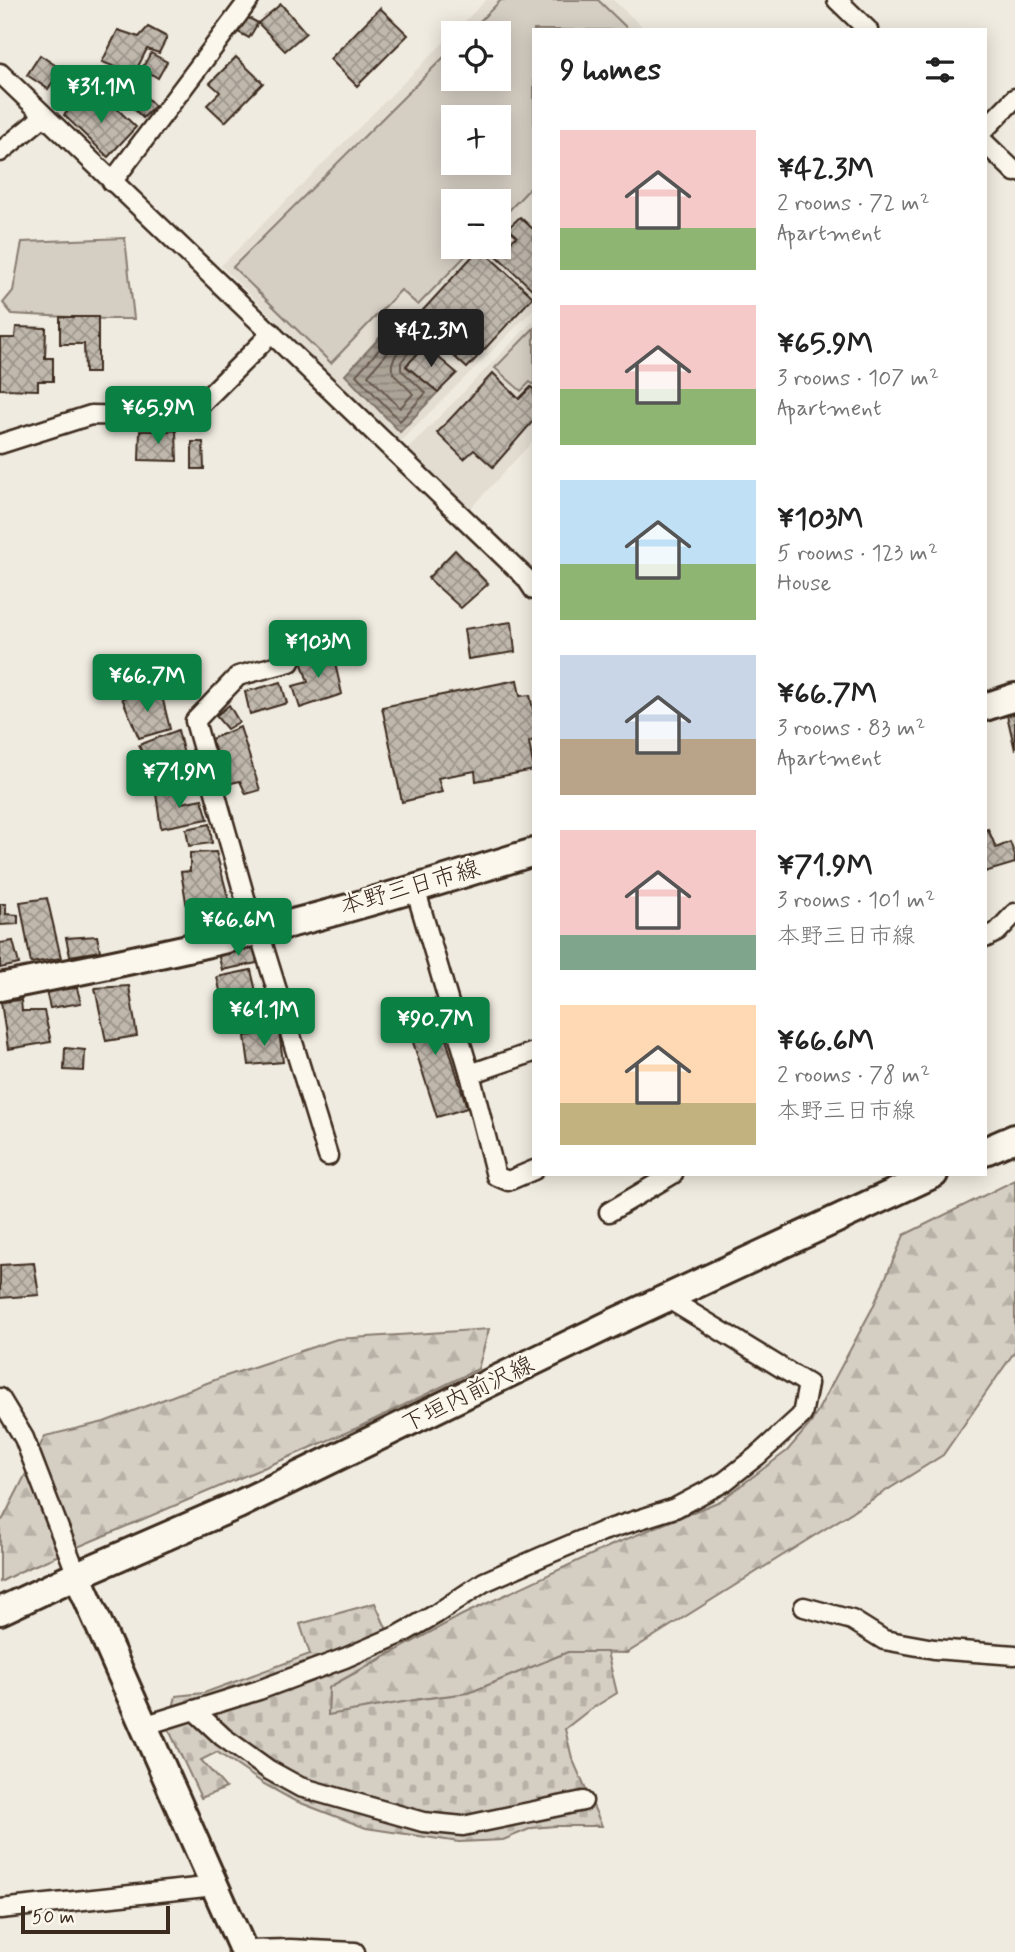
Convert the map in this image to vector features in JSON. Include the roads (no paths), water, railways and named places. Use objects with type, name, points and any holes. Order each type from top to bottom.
[{"type":"main road","points":[[987,706],[1015,696]]},
{"type":"main road","name":"本野三日市線","points":[[0,987],[259,932],[532,853]]},
{"type":"main road","points":[[987,1150],[1015,1138]]},
{"type":"main road","name":"下垣内前沢線","points":[[0,1611],[238,1505],[667,1298],[930,1176]]},
{"type":"main road","points":[[77,1575],[244,1951]]},
{"type":"street","points":[[112,182],[249,0]]},
{"type":"street","points":[[837,0],[866,28]]},
{"type":"street","points":[[0,73],[272,333],[532,587]]},
{"type":"street","points":[[987,127],[1015,98]]},
{"type":"street","points":[[0,152],[44,116]]},
{"type":"street","points":[[987,145],[1015,172]]},
{"type":"street","points":[[0,444],[91,415],[188,417],[272,333]]},
{"type":"street","points":[[290,662],[237,676],[195,720],[251,919],[259,932],[328,1156]]},
{"type":"street","points":[[415,888],[470,1074],[496,1176],[508,1181],[532,1171]]},
{"type":"street","points":[[987,937],[997,932],[1015,913]]},
{"type":"street","points":[[470,1074],[532,1053]]},
{"type":"street","points":[[609,1212],[670,1176]]},
{"type":"street","points":[[143,1726],[259,1690],[401,1634],[484,1582],[603,1531],[675,1508],[724,1482],[757,1456],[802,1415],[808,1384],[667,1298]]},
{"type":"street","points":[[0,1398],[24,1438],[77,1575]]},
{"type":"street","points":[[804,1607],[852,1620],[884,1640],[934,1649],[1015,1655]]},
{"type":"street","points":[[194,1710],[223,1737],[300,1787],[423,1822],[463,1826],[583,1801]]},
{"type":"street","points":[[0,1909],[215,1886]]},
{"type":"street","points":[[244,1951],[290,1949],[355,1952]]},
{"type":"water","points":[[395,321],[425,346],[406,367],[438,392],[400,432],[345,375]]}]
